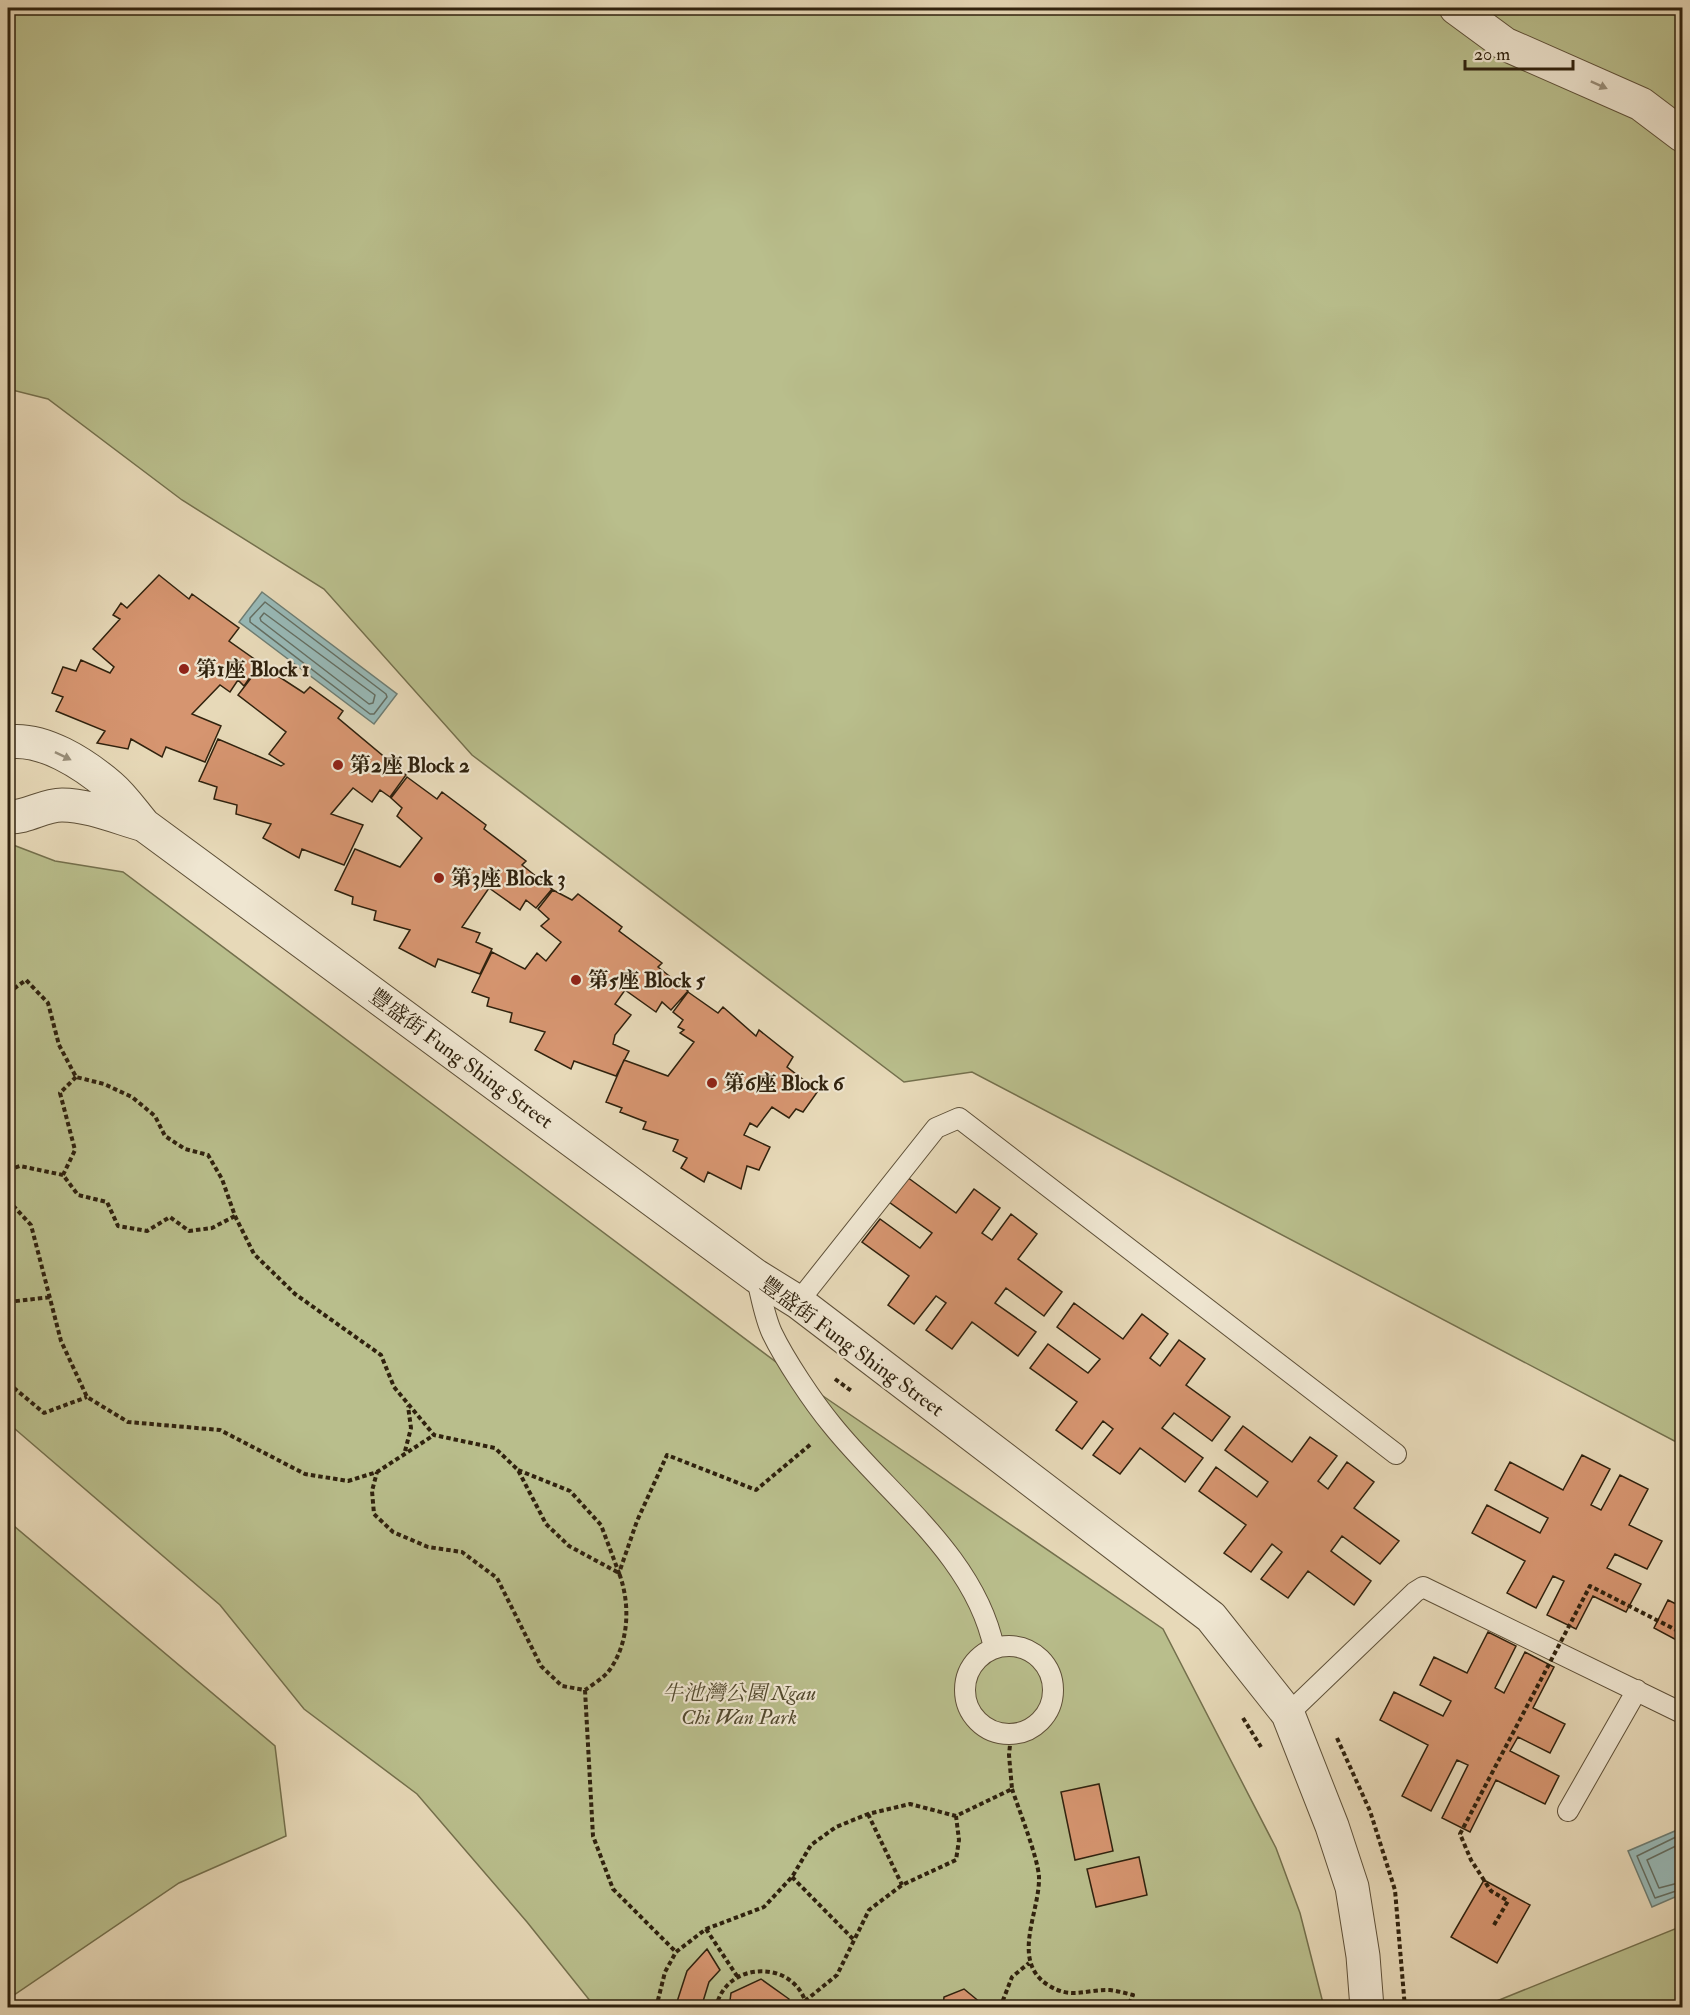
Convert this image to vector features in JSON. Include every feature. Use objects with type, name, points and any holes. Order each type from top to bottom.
[{"type":"street","points":[[1456,8],[1505,44],[1641,104],[1683,135]]},
{"type":"street","name":"豐盛街 Fung Shing Street","points":[[8,742],[49,749],[76,762],[111,787],[144,825],[756,1276],[798,1302],[1211,1617],[1288,1714],[1332,1826],[1352,1887],[1363,1956],[1367,2007]]},
{"type":"street","name":"豐盛街 Fung Shing Street","points":[[8,817],[62,805],[144,825]]},
{"type":"lane","points":[[798,1302],[936,1128],[959,1118],[1396,1454]]},
{"type":"lane","points":[[756,1276],[772,1332],[804,1383],[831,1424],[950,1557],[989,1624],[994,1648]]},
{"type":"lane","points":[[1288,1714],[1415,1592],[1424,1587],[1683,1713]]},
{"type":"lane","points":[[1009,1646],[1024,1648],[1038,1656],[1047,1667],[1053,1682],[1053,1697],[1048,1711],[1039,1723],[1026,1731],[1011,1735],[997,1733],[984,1727],[973,1718],[965,1698],[965,1678],[972,1665],[994,1648],[1009,1646]]},
{"type":"lane","points":[[1568,1811],[1637,1690]]},
{"type":"path","points":[[8,993],[26,980],[48,1004],[59,1045],[76,1077],[104,1084],[132,1096],[155,1116],[165,1136],[185,1149],[208,1155],[222,1179],[235,1216],[254,1254],[295,1294],[381,1354],[394,1387],[434,1435],[495,1448],[518,1470],[546,1524],[569,1546],[619,1573]]},
{"type":"path","points":[[63,1174],[75,1150],[60,1093],[76,1077]]},
{"type":"path","points":[[8,1170],[20,1166],[63,1174],[78,1195],[107,1202],[118,1226],[147,1231],[170,1217],[189,1231],[212,1228],[235,1216]]},
{"type":"path","points":[[8,1200],[31,1224],[61,1341],[87,1396],[128,1422],[220,1430],[305,1474],[348,1481],[377,1472],[434,1435]]},
{"type":"path","points":[[8,1302],[51,1297]]},
{"type":"path","points":[[8,1383],[44,1413],[87,1396]]},
{"type":"path","points":[[405,1452],[411,1428],[408,1405]]},
{"type":"path","points":[[619,1573],[637,1521],[667,1455],[756,1490],[814,1441]]},
{"type":"path","points":[[377,1472],[372,1491],[374,1514],[393,1532],[428,1547],[462,1552],[497,1578],[541,1666],[562,1686],[585,1690],[607,1673],[625,1640],[626,1590],[601,1525],[570,1491],[518,1470]]},
{"type":"path","points":[[1494,1925],[1508,1901],[1491,1891],[1471,1860],[1460,1834],[1590,1586],[1683,1633]]},
{"type":"path","points":[[585,1690],[593,1836],[613,1889],[676,1952]]},
{"type":"path","points":[[1011,1735],[1009,1755],[1012,1789],[1039,1875],[1036,1907],[1028,1943],[1029,1963],[1047,1984],[1074,1995],[1109,1990],[1133,1995],[1127,2007]]},
{"type":"path","points":[[656,2007],[665,1972],[676,1952],[706,1929],[765,1907],[792,1877],[811,1845],[836,1827],[868,1814],[910,1804],[956,1816],[1012,1789]]},
{"type":"path","points":[[868,1814],[902,1885]]},
{"type":"path","points":[[806,2001],[837,1975],[869,1910],[902,1885],[956,1860],[959,1840],[956,1816]]},
{"type":"path","points":[[792,1877],[854,1940]]},
{"type":"path","points":[[706,1929],[737,1976]]},
{"type":"path","points":[[1000,2007],[1012,1977],[1029,1963]]},
{"type":"path","points":[[716,2007],[725,1987],[737,1976],[750,1971],[777,1973],[799,1989],[807,2007]]},
{"type":"green space","points":[[8,8],[1682,8],[1682,1445],[972,1072],[904,1082],[472,755],[324,589],[182,500],[48,399],[8,389]]},
{"type":"green space","name":"牛池灣公園 Ngau Chi Wan Park","points":[[8,843],[55,861],[123,872],[804,1383],[1163,1629],[1276,1848],[1300,1913],[1324,2007],[595,2007],[527,1922],[417,1794],[304,1709],[220,1605],[8,1423]]},
{"type":"green space","points":[[8,1521],[275,1746],[286,1836],[179,1883],[8,1999]]},
{"type":"green space","points":[[1682,1926],[1682,2007],[1482,2007]]},
{"type":"water","points":[[262,592],[397,694],[374,724],[239,622]]},
{"type":"water","points":[[1682,1828],[1682,1894],[1652,1907],[1628,1851]]},
{"type":"building","name":"第1座 Block 1","points":[[159,575],[189,599],[192,594],[239,628],[229,641],[260,663],[244,686],[238,680],[230,692],[220,685],[192,714],[221,726],[205,762],[166,747],[162,757],[131,739],[128,749],[97,743],[105,731],[56,711],[63,697],[52,693],[63,667],[76,671],[81,660],[110,673],[114,667],[93,649],[120,619],[113,615],[121,603],[127,608]]},
{"type":"building","name":"第2座 Block 2","points":[[261,665],[304,693],[310,687],[343,711],[338,718],[406,775],[390,797],[380,790],[372,802],[353,788],[331,814],[363,825],[344,865],[302,849],[299,858],[263,838],[271,824],[236,814],[237,805],[214,799],[217,787],[199,781],[218,739],[281,766],[284,764],[269,754],[286,732],[238,695]]},
{"type":"building","name":"第3座 Block 3","points":[[407,777],[437,799],[442,792],[486,825],[484,829],[526,861],[522,865],[552,889],[536,908],[526,900],[520,910],[489,888],[462,927],[480,933],[476,942],[492,949],[480,974],[438,959],[435,967],[399,948],[410,930],[374,920],[376,911],[352,904],[353,897],[335,890],[355,849],[400,867],[422,838],[397,816],[402,808],[391,798]]},
{"type":"building","name":"第5座 Block 5","points":[[553,890],[572,900],[578,894],[622,927],[619,931],[662,963],[658,967],[688,991],[671,1010],[662,1002],[656,1012],[625,990],[615,1004],[631,1015],[615,1035],[613,1044],[629,1051],[616,1076],[574,1061],[571,1069],[535,1050],[545,1032],[510,1022],[512,1013],[487,1006],[489,998],[472,992],[492,952],[525,969],[537,953],[546,961],[561,942],[541,926],[549,919],[538,909]]},
{"type":"building","name":"第6座 Block 6","points":[[688,992],[718,1013],[723,1007],[756,1036],[759,1030],[793,1057],[787,1067],[818,1091],[803,1112],[796,1109],[789,1118],[772,1107],[757,1127],[750,1123],[744,1135],[770,1147],[759,1170],[747,1166],[741,1189],[708,1172],[704,1182],[681,1168],[687,1158],[673,1151],[678,1140],[643,1129],[646,1122],[620,1112],[622,1108],[606,1102],[624,1060],[668,1076],[694,1042],[680,1033],[684,1030],[678,1027],[683,1020],[673,1012]]},
{"type":"building","points":[[907,1177],[956,1213],[974,1189],[1000,1208],[982,1233],[992,1240],[1011,1214],[1037,1234],[1018,1259],[1062,1292],[1044,1316],[1006,1288],[995,1303],[1036,1332],[1018,1356],[972,1322],[952,1349],[926,1330],[946,1303],[936,1296],[914,1324],[888,1305],[909,1276],[862,1242],[880,1219],[920,1248],[932,1233],[889,1202]]},
{"type":"building","points":[[1074,1303],[1123,1339],[1142,1314],[1168,1334],[1150,1358],[1160,1366],[1179,1340],[1205,1359],[1186,1385],[1230,1417],[1212,1441],[1174,1413],[1162,1428],[1203,1458],[1185,1482],[1140,1448],[1120,1474],[1093,1455],[1113,1429],[1103,1421],[1082,1449],[1056,1430],[1077,1402],[1030,1368],[1048,1344],[1088,1373],[1100,1359],[1057,1327]]},
{"type":"building","points":[[1243,1426],[1292,1462],[1310,1437],[1337,1456],[1318,1481],[1328,1489],[1347,1462],[1374,1482],[1354,1508],[1399,1541],[1380,1564],[1342,1536],[1331,1551],[1371,1581],[1354,1605],[1308,1571],[1288,1598],[1261,1579],[1282,1552],[1272,1544],[1251,1572],[1224,1553],[1246,1525],[1199,1491],[1216,1467],[1257,1497],[1268,1482],[1225,1450]]},
{"type":"building","points":[[1582,1455],[1610,1469],[1591,1505],[1601,1510],[1620,1475],[1648,1489],[1629,1525],[1662,1541],[1647,1569],[1615,1554],[1607,1568],[1641,1584],[1626,1612],[1593,1596],[1576,1629],[1547,1615],[1564,1581],[1553,1576],[1536,1608],[1507,1593],[1525,1561],[1472,1533],[1487,1505],[1540,1533],[1548,1518],[1495,1490],[1510,1462],[1563,1490]]},
{"type":"building","points":[[1668,1600],[1682,1607],[1682,1643],[1654,1628]]},
{"type":"building","points":[[1488,1632],[1516,1646],[1495,1688],[1504,1693],[1525,1652],[1554,1667],[1533,1708],[1565,1724],[1550,1753],[1518,1737],[1510,1751],[1559,1776],[1545,1804],[1496,1780],[1470,1832],[1442,1818],[1468,1765],[1457,1760],[1431,1811],[1402,1796],[1428,1745],[1380,1720],[1394,1692],[1443,1716],[1451,1701],[1420,1685],[1434,1657],[1467,1673]]},
{"type":"building","points":[[1099,1784],[1113,1851],[1075,1860],[1061,1792]]},
{"type":"building","points":[[1139,1857],[1147,1895],[1096,1907],[1087,1869]]},
{"type":"building","points":[[1484,1880],[1530,1905],[1497,1963],[1451,1937]]},
{"type":"building","points":[[707,1949],[720,1970],[709,1982],[701,2008],[675,2008],[687,1971]]},
{"type":"building","points":[[761,1979],[789,1999],[788,2008],[729,2008],[731,1993]]},
{"type":"building","points":[[964,1989],[981,2003],[981,2008],[943,2008],[944,1997]]},
{"type":"place","name":"第1座 Block 1","points":[[184,669]]},
{"type":"place","name":"第2座 Block 2","points":[[338,765]]},
{"type":"place","name":"第3座 Block 3","points":[[439,878]]},
{"type":"place","name":"第5座 Block 5","points":[[576,980]]},
{"type":"place","name":"第6座 Block 6","points":[[712,1083]]}]
